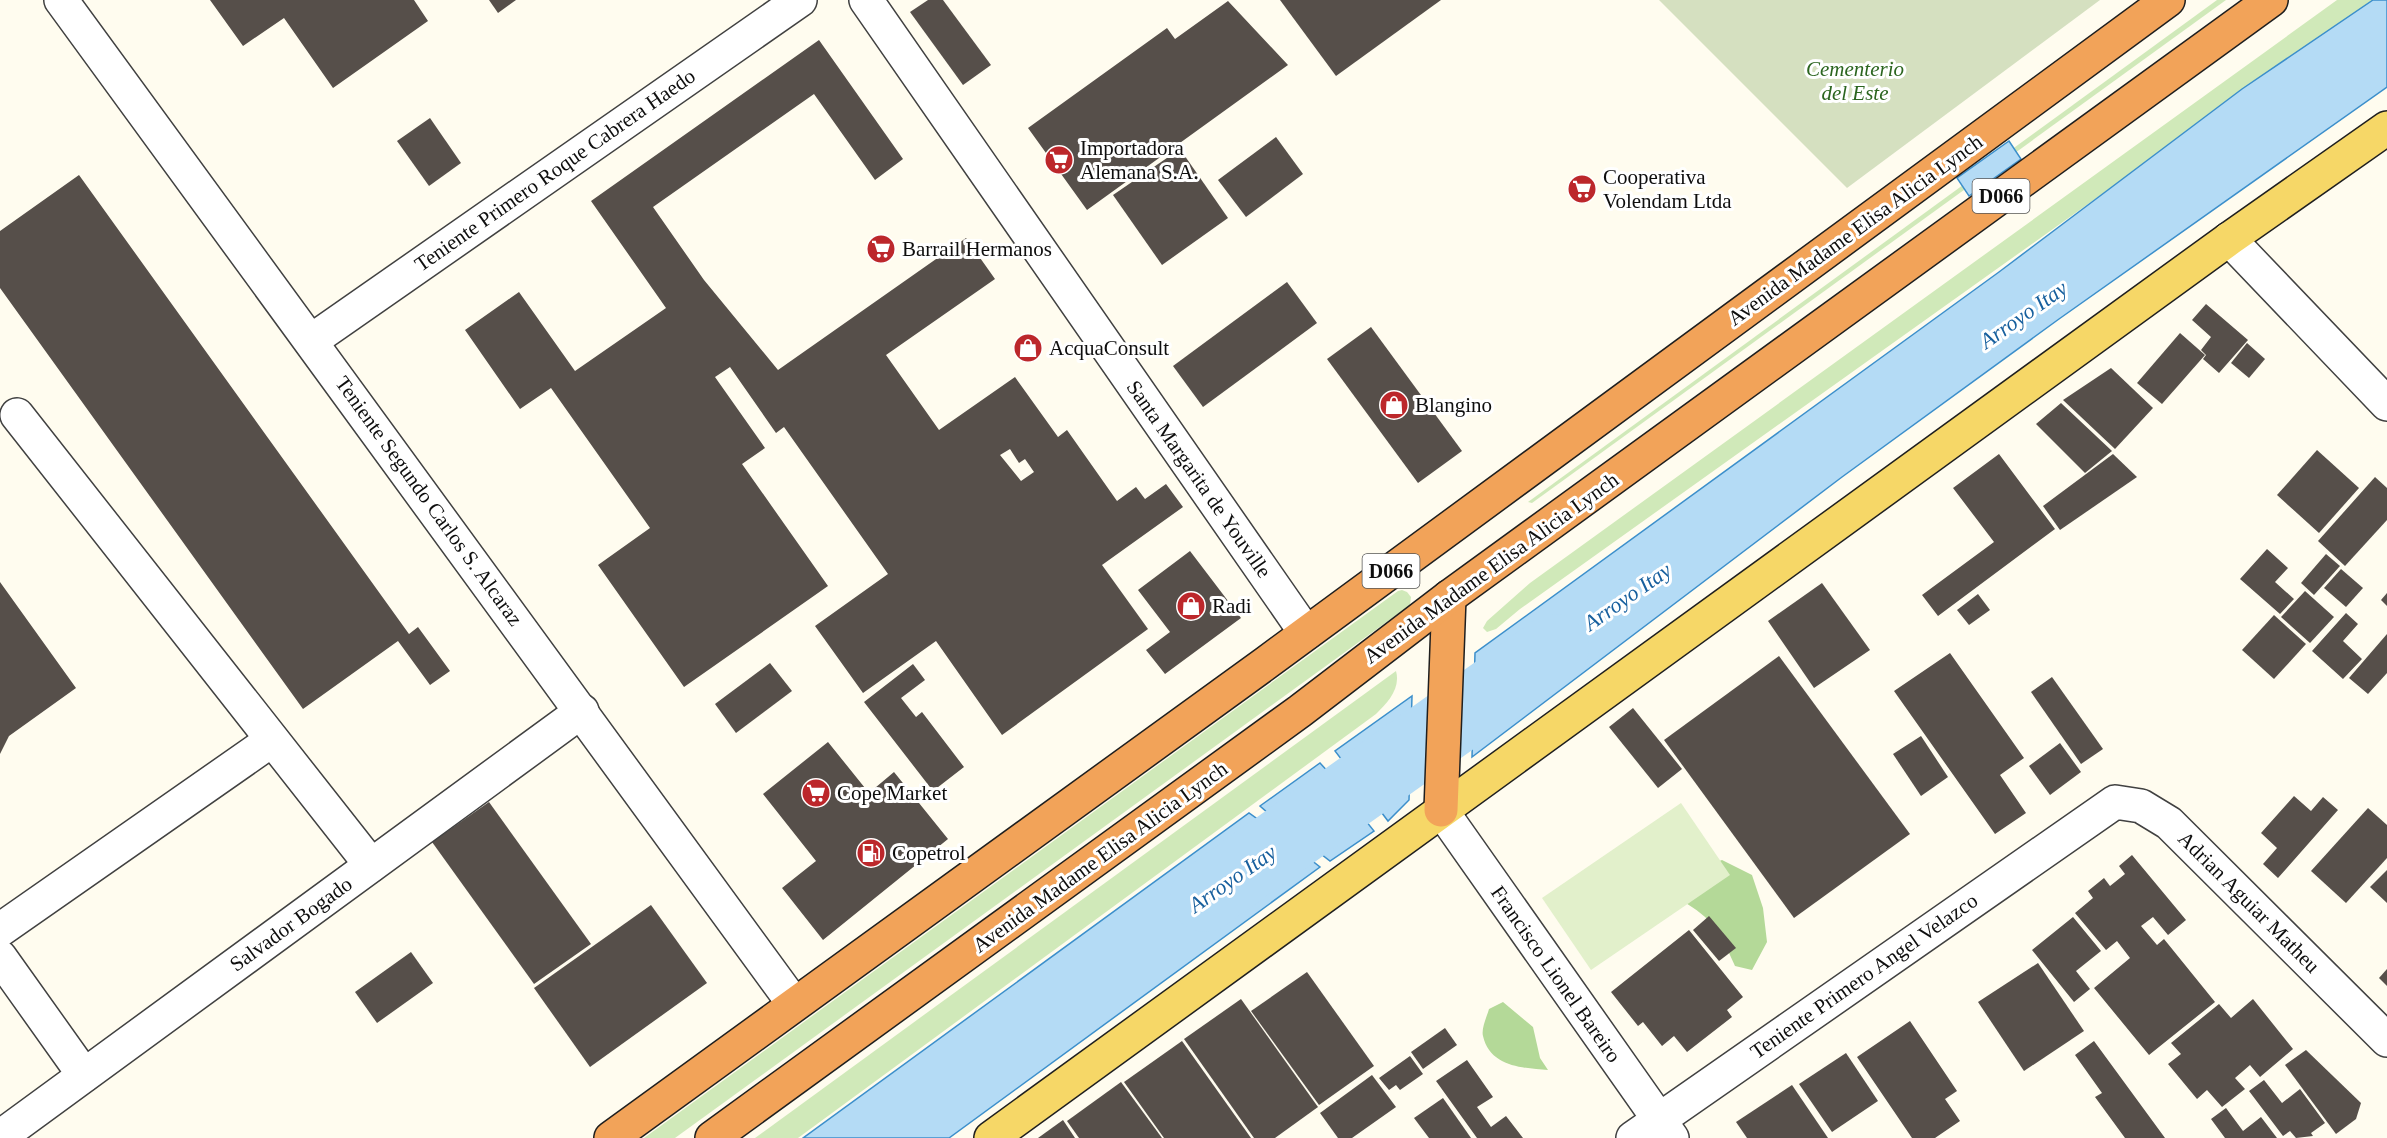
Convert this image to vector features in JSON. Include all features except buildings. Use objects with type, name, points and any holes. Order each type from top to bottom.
[{"type":"highway","name":"Avenida Madame Elisa Alicia Lynch","points":[[611,1138],[1306,633],[2168,0]]},
{"type":"highway","name":"Avenida Madame Elisa Alicia Lynch","points":[[712,1138],[1300,711],[1449,597],[2271,0]]},
{"type":"highway","points":[[1441,810],[1449,597]]},
{"type":"main road","points":[[992,1138],[2229,239],[2387,128]]},
{"type":"street","name":"Teniente Segundo Carlos S. Alcaraz","points":[[61,0],[794,1004]]},
{"type":"street","name":"Teniente Primero Roque Cabrera Haedo","points":[[310,341],[800,0]]},
{"type":"street","name":"Santa Margarita de Youville","points":[[866,0],[1306,633]]},
{"type":"street","points":[[2229,239],[2387,404]]},
{"type":"street","points":[[17,415],[371,865]]},
{"type":"street","name":"Salvador Bogado","points":[[0,1137],[582,711]]},
{"type":"street","points":[[0,930],[272,740]]},
{"type":"street","name":"Adrian Aguiar Matheu","points":[[2095,814],[2115,802],[2141,806],[2169,823],[2387,1040]]},
{"type":"street","name":"Francisco Lionel Bareiro","points":[[1441,810],[1654,1132]]},
{"type":"street","name":"Teniente Primero Angel Velazco","points":[[1654,1132],[2095,814]]},
{"type":"street","points":[[0,957],[84,1075]]},
{"type":"green space","name":"Cementerio del Este","points":[[1659,0],[2100,0],[1847,188]]},
{"type":"green space","points":[[2217,0],[2226,0],[1532,503],[1528,502]]},
{"type":"green space","points":[[2337,0],[2374,0],[1520,609],[1496,629],[1487,632],[1483,628],[1487,621],[1530,583]]},
{"type":"green space","points":[[1402,590],[1411,597],[1410,605],[675,1138],[644,1138],[1398,591]]},
{"type":"green space","points":[[1396,671],[1395,690],[1376,714],[798,1138],[755,1138]]},
{"type":"green space","points":[[1681,803],[1730,875],[1591,970],[1542,898]]},
{"type":"green space","points":[[1722,860],[1752,875],[1763,908],[1767,942],[1752,970],[1735,966],[1724,942],[1712,924],[1697,910],[1674,896],[1693,871]]},
{"type":"green space","points":[[1503,1002],[1533,1027],[1540,1058],[1548,1070],[1509,1064],[1500,1060],[1487,1046],[1483,1036],[1483,1026],[1489,1009]]},
{"type":"water","points":[[2373,0],[2387,0],[2387,87],[2059,319],[1842,477],[1472,757],[1475,653],[1999,272],[2242,89]]},
{"type":"water","points":[[2009,141],[2021,159],[1969,196],[1957,178]]},
{"type":"water","points":[[1412,696],[1409,800],[1388,821],[1335,751]]},
{"type":"water","points":[[1320,763],[1331,775],[1345,764],[1330,776],[1374,831],[1330,861],[1270,814],[1261,821],[1320,867],[949,1138],[803,1138],[1249,813],[1259,820],[1269,814],[1260,806]]},
{"type":"waterway","name":"Arroyo Itay","points":[[1205,897],[1554,649]]},
{"type":"place","name":"Importadora Alemana S.A.","points":[[1059,160]]},
{"type":"place","name":"Cooperativa Volendam Ltda","points":[[1582,189]]},
{"type":"place","name":"Barrail Hermanos","points":[[881,249]]},
{"type":"place","name":"AcquaConsult","points":[[1028,348]]},
{"type":"place","name":"Blangino","points":[[1394,405]]},
{"type":"place","name":"Radi","points":[[1191,606]]},
{"type":"place","name":"Cope Market","points":[[816,793]]},
{"type":"place","name":"Copetrol","points":[[871,853]]}]
